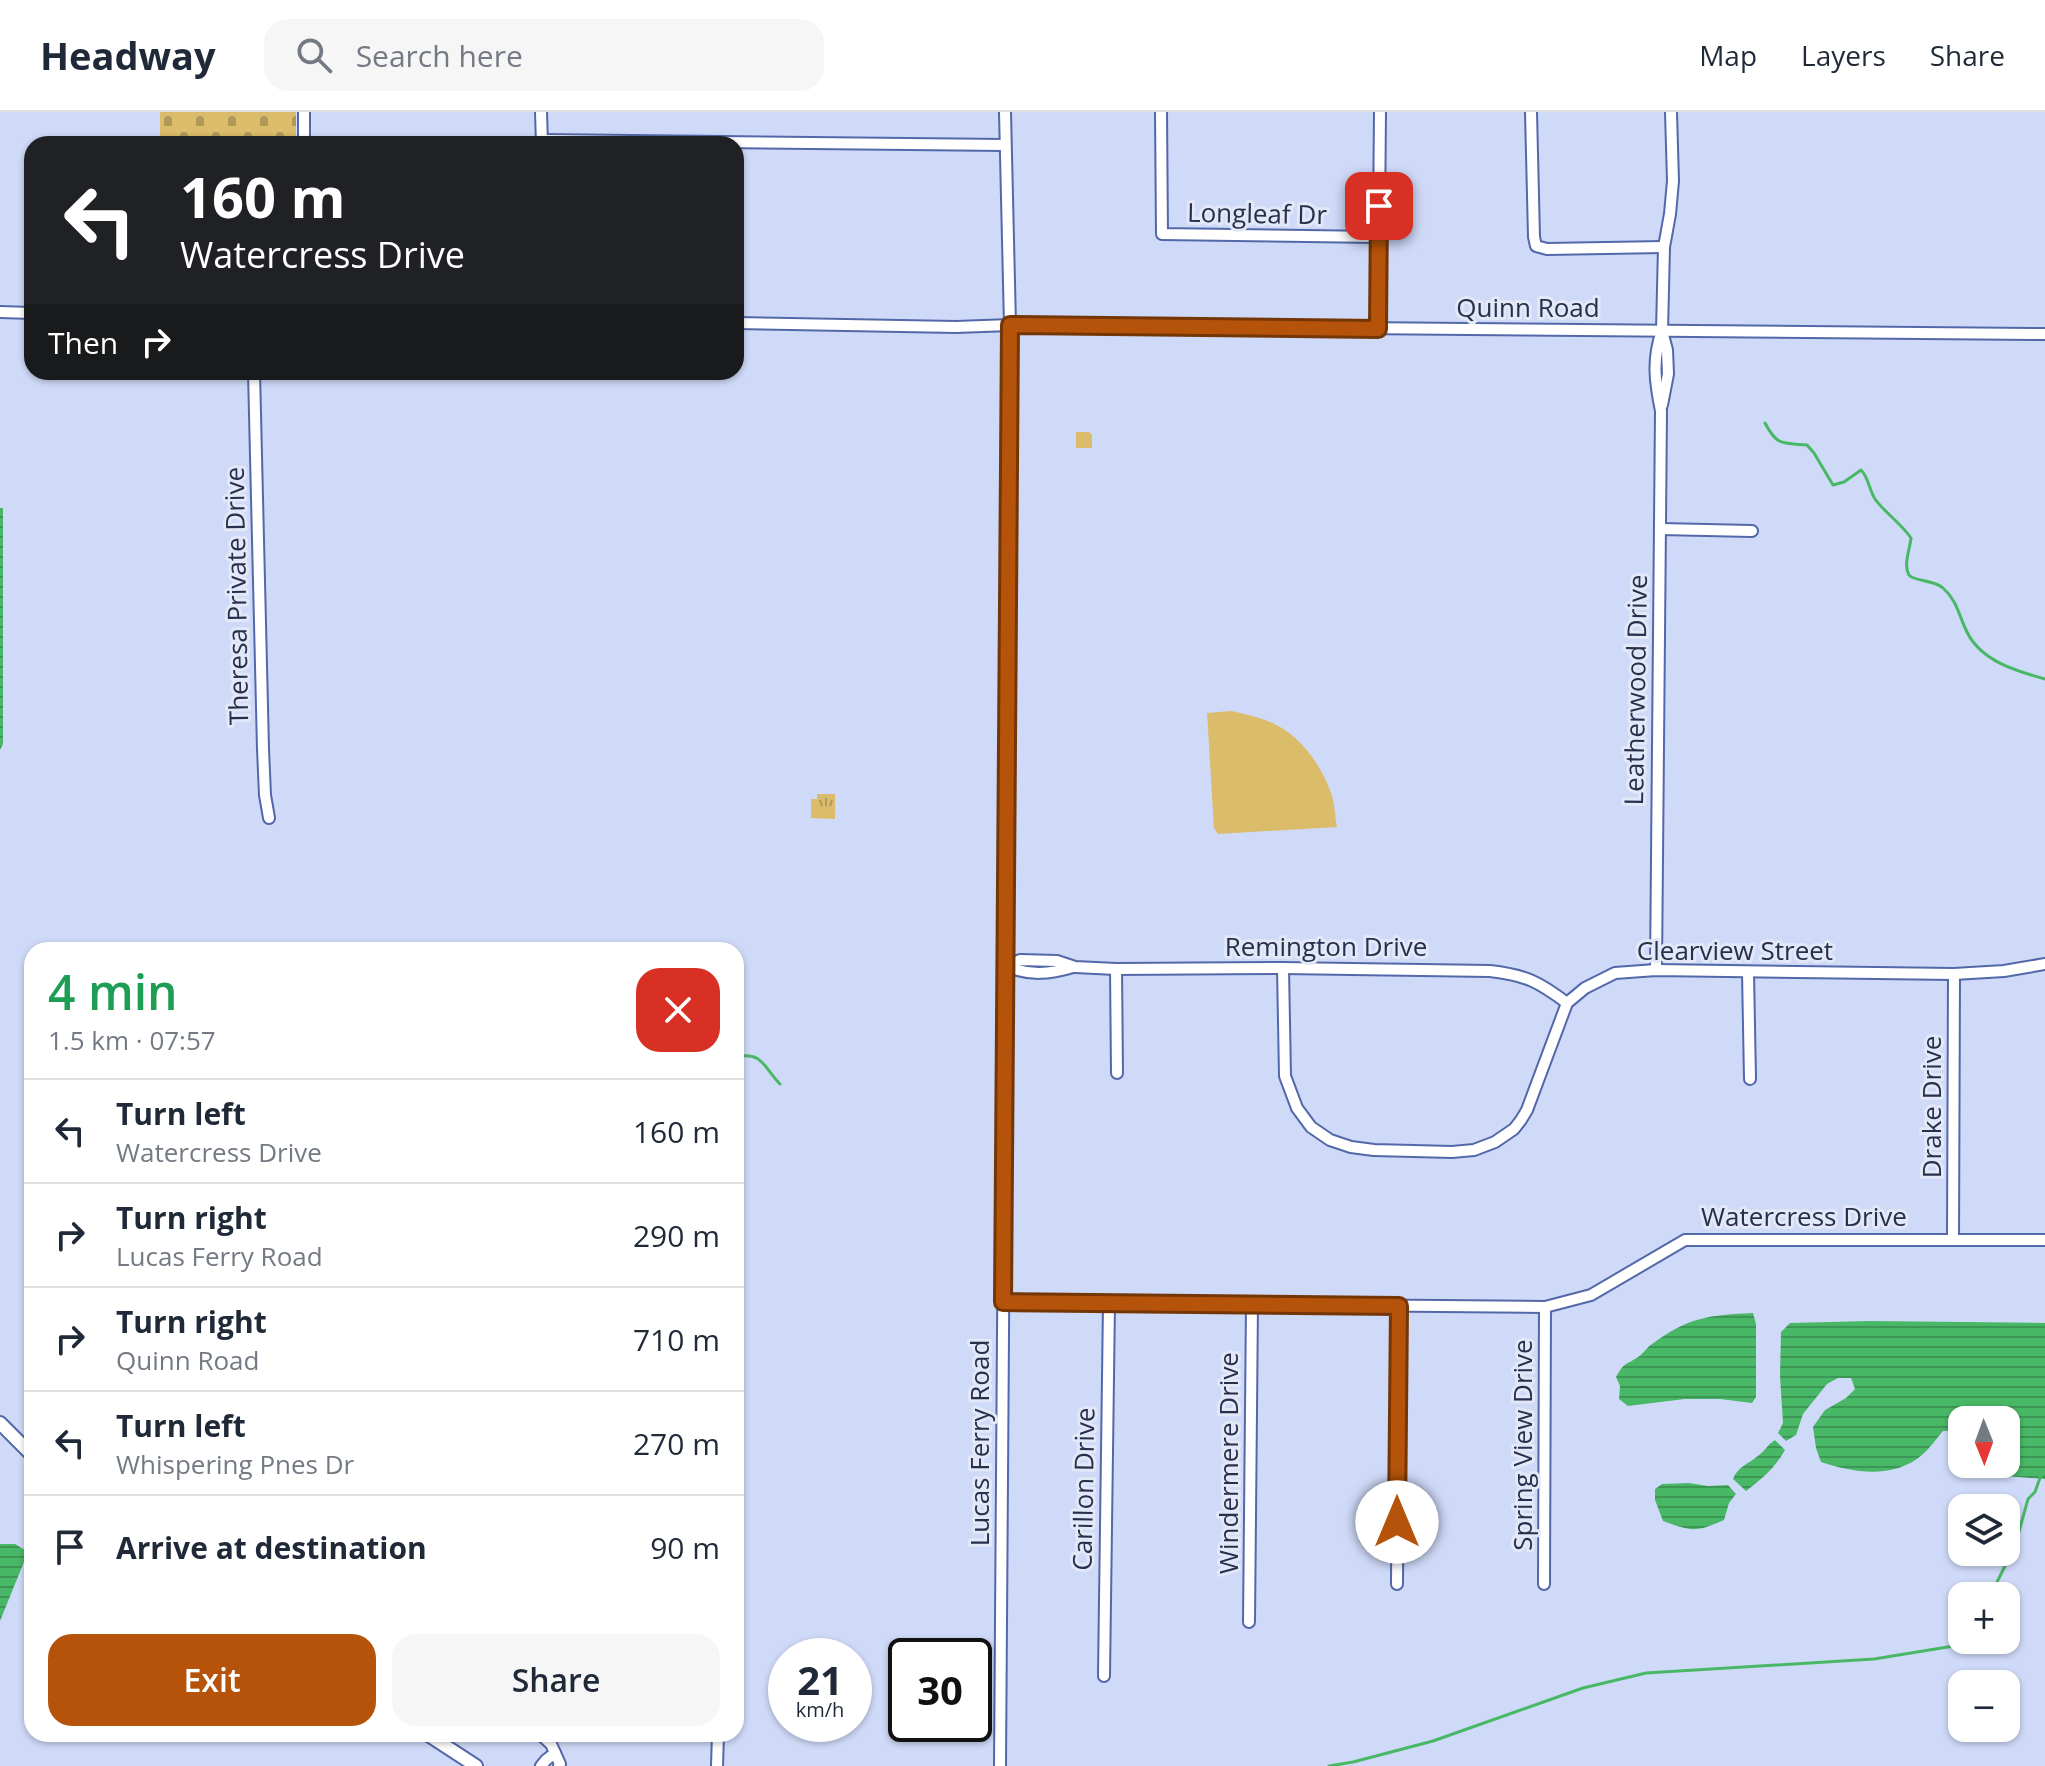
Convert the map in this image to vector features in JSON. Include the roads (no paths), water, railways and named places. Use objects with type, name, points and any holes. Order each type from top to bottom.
[{"type":"main road","points":[[2,1427],[24,1448]]},
{"type":"main road","points":[[439,1742],[476,1766]]},
{"type":"street","points":[[304,112],[304,136]]},
{"type":"street","points":[[541,112],[542,136]]},
{"type":"street","name":"Lucas Ferry Road","points":[[1000,1766],[1010,325],[1005,112]]},
{"type":"street","name":"Longleaf Dr","points":[[1161,112],[1162,234],[1378,237]]},
{"type":"street","points":[[1378,329],[1380,112]]},
{"type":"street","points":[[1531,112],[1536,246],[1547,249],[1664,247]]},
{"type":"street","name":"Leatherwood Drive","points":[[1656,970],[1661,411],[1655,366],[1662,331],[1664,247],[1673,181],[1671,112]]},
{"type":"street","points":[[744,143],[1005,145]]},
{"type":"street","points":[[0,312],[24,313]]},
{"type":"street","name":"Quinn Road","points":[[744,323],[2045,334]]},
{"type":"street","name":"Theresa Private Drive","points":[[254,380],[263,749],[269,818]]},
{"type":"street","points":[[1660,529],[1752,531]]},
{"type":"street","name":"Clearview Street","points":[[1567,1003],[1585,988],[1615,973],[1656,970],[1954,974],[2004,971],[2045,964]]},
{"type":"street","name":"Remington Drive","points":[[1006,966],[1034,974],[1075,967],[1467,970],[1513,974],[1546,987],[1567,1003]]},
{"type":"street","points":[[1283,968],[1285,1076],[1297,1108],[1311,1127],[1330,1140],[1374,1150],[1474,1150],[1505,1136],[1527,1110],[1567,1003]]},
{"type":"street","points":[[1116,969],[1117,1073]]},
{"type":"street","points":[[1748,972],[1750,1079]]},
{"type":"street","name":"Drake Drive","points":[[1953,1239],[1954,974]]},
{"type":"street","name":"Watercress Drive","points":[[1003,1302],[1545,1307],[1591,1295],[1685,1240],[2045,1240]]},
{"type":"street","name":"Carillon Drive","points":[[1104,1676],[1109,1303]]},
{"type":"street","name":"Windermere Drive","points":[[1249,1622],[1252,1304]]},
{"type":"street","points":[[1397,1584],[1399,1306]]},
{"type":"street","name":"Spring View Drive","points":[[1544,1584],[1545,1307]]},
{"type":"street","points":[[549,1742],[559,1766]]},
{"type":"street","points":[[717,1766],[718,1742]]},
{"type":"street","points":[[541,1766],[555,1753]]},
{"type":"waterway","points":[[1765,423],[1777,440],[1807,445],[1833,485],[1844,482],[1861,470],[1875,499],[1911,538],[1907,562],[1909,575],[1939,585],[1948,593],[1973,642],[1990,658],[2045,679]]},
{"type":"waterway","points":[[744,1056],[752,1056],[762,1062],[780,1084]]},
{"type":"waterway","points":[[1997,1582],[2011,1554],[2028,1499],[2035,1492],[2041,1475]]},
{"type":"waterway","points":[[1329,1766],[1433,1741],[1583,1688],[1646,1673],[1874,1659],[1948,1647]]}]
